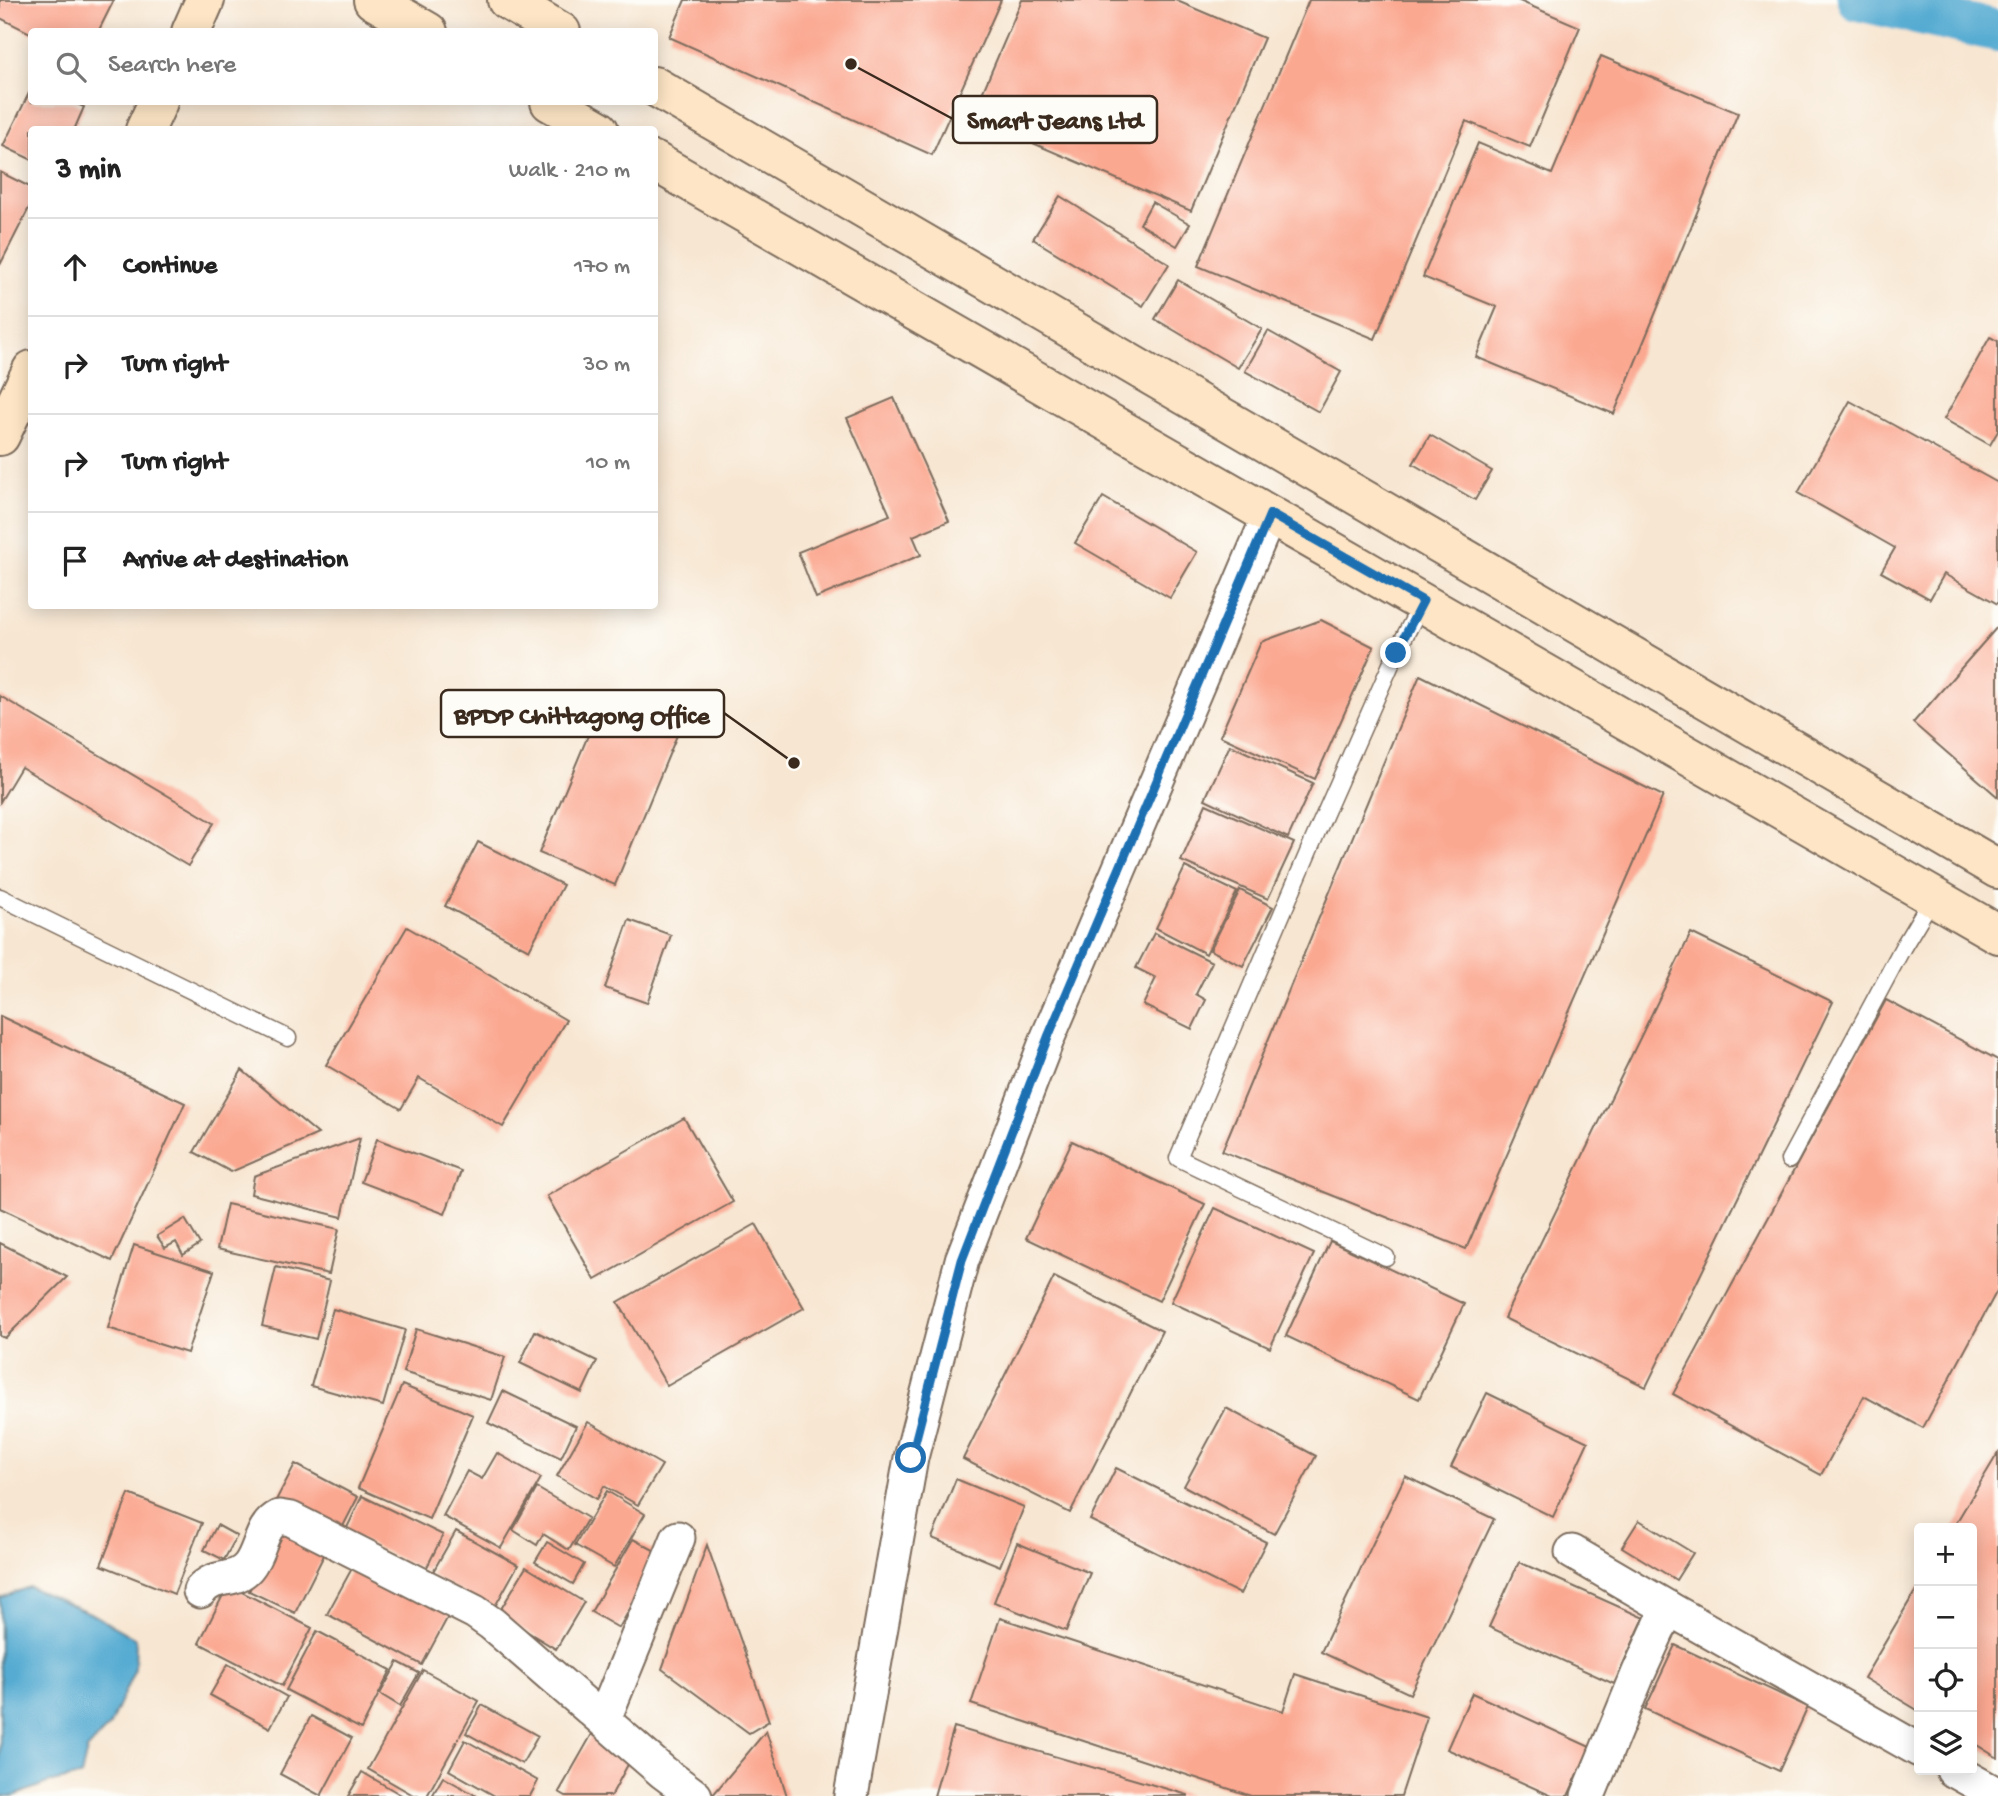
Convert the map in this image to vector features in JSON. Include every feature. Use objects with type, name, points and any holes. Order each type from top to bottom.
[{"type":"street","points":[[193,28],[205,0]]},
{"type":"street","points":[[373,0],[421,28]]},
{"type":"street","points":[[507,0],[554,28]]},
{"type":"street","points":[[658,88],[1998,869]]},
{"type":"street","points":[[147,126],[157,105]]},
{"type":"street","points":[[555,105],[592,126]]},
{"type":"street","points":[[658,163],[1998,933]]},
{"type":"street","points":[[0,436],[28,378]]},
{"type":"street","points":[[851,1796],[911,1458],[962,1260],[1048,1037],[1270,514]]},
{"type":"street","points":[[200,1591],[209,1581],[240,1575],[250,1565],[270,1521],[279,1517],[291,1519],[475,1612],[604,1719],[663,1772],[695,1796]]},
{"type":"street","points":[[604,1719],[678,1538]]},
{"type":"street","points":[[1572,1552],[1914,1747]]},
{"type":"street","points":[[1588,1796],[1668,1608]]},
{"type":"street","points":[[1962,1775],[1998,1794]]},
{"type":"lane","points":[[1386,1257],[1178,1158],[1316,834],[1396,653],[1423,601]]},
{"type":"lane","points":[[0,897],[288,1038]]},
{"type":"lane","points":[[1789,1160],[1903,947],[1933,897]]},
{"type":"water","points":[[29,1587],[90,1613],[136,1639],[135,1669],[110,1725],[87,1750],[81,1776],[47,1783],[14,1796],[0,1796],[0,1598]]},
{"type":"building","points":[[0,0],[114,0],[100,28],[28,28],[28,32],[0,18]]},
{"type":"building","points":[[685,0],[1001,0],[932,155],[669,37]]},
{"type":"building","points":[[1022,0],[1175,0],[1264,38],[1191,211],[972,117]]},
{"type":"building","points":[[1309,0],[1517,0],[1580,27],[1530,147],[1466,121],[1375,339],[1198,266]]},
{"type":"building","points":[[1601,56],[1738,113],[1614,414],[1476,357],[1497,307],[1423,277],[1478,143],[1552,174]]},
{"type":"building","points":[[28,95],[28,105],[84,107],[76,126],[28,126],[28,158],[3,146]]},
{"type":"building","points":[[0,172],[28,186],[28,210],[0,265]]},
{"type":"building","points":[[1060,196],[1169,264],[1143,306],[1033,239]]},
{"type":"building","points":[[1152,202],[1190,224],[1177,246],[1140,224]]},
{"type":"building","points":[[1178,280],[1262,329],[1238,368],[1155,319]]},
{"type":"building","points":[[1268,331],[1341,372],[1319,412],[1245,371]]},
{"type":"building","points":[[1990,337],[1998,341],[1998,431],[1990,445],[1944,419]]},
{"type":"building","points":[[894,398],[949,521],[913,536],[921,555],[816,598],[798,552],[890,515],[847,418]]},
{"type":"building","points":[[1850,401],[1998,483],[1998,604],[1944,574],[1930,599],[1881,572],[1895,548],[1798,493]]},
{"type":"building","points":[[1430,435],[1492,471],[1475,500],[1413,464]]},
{"type":"building","points":[[1103,497],[1197,552],[1170,598],[1075,543]]},
{"type":"building","points":[[1321,620],[1374,647],[1315,779],[1220,736],[1261,642]]},
{"type":"building","points":[[1998,626],[1998,797],[1913,723]]},
{"type":"building","points":[[1420,675],[1663,796],[1466,1249],[1222,1151]]},
{"type":"building","points":[[0,696],[214,823],[188,866],[21,767],[0,802]]},
{"type":"building","points":[[604,697],[680,728],[615,885],[539,853]]},
{"type":"building","points":[[1230,745],[1313,783],[1288,838],[1205,799]]},
{"type":"building","points":[[1206,804],[1294,843],[1268,899],[1181,861]]},
{"type":"building","points":[[478,842],[563,885],[529,950],[445,906]]},
{"type":"building","points":[[1185,867],[1237,892],[1206,954],[1156,928]]},
{"type":"building","points":[[1240,890],[1273,907],[1243,966],[1210,950]]},
{"type":"building","points":[[629,920],[671,935],[647,1003],[605,988]]},
{"type":"building","points":[[407,927],[566,1020],[503,1127],[419,1078],[401,1109],[326,1065]]},
{"type":"building","points":[[1154,933],[1212,962],[1196,994],[1206,1000],[1192,1029],[1143,1005],[1156,978],[1136,968]]},
{"type":"building","points":[[1691,933],[1833,1002],[1646,1387],[1504,1318]]},
{"type":"building","points":[[1886,1000],[1998,1060],[1998,1289],[1923,1428],[1864,1396],[1821,1475],[1673,1394]]},
{"type":"building","points":[[0,1016],[185,1103],[112,1261],[0,1208]]},
{"type":"building","points":[[242,1070],[318,1134],[231,1172],[194,1152]]},
{"type":"building","points":[[684,1118],[733,1202],[595,1280],[547,1196]]},
{"type":"building","points":[[360,1138],[342,1217],[251,1194],[254,1176]]},
{"type":"building","points":[[377,1139],[461,1171],[445,1214],[361,1182]]},
{"type":"building","points":[[1072,1141],[1205,1204],[1159,1301],[1026,1238]]},
{"type":"building","points":[[227,1204],[339,1229],[329,1274],[217,1249]]},
{"type":"building","points":[[1215,1208],[1314,1254],[1270,1348],[1171,1302]]},
{"type":"building","points":[[185,1219],[200,1244],[183,1255],[176,1242],[165,1248],[157,1236]]},
{"type":"building","points":[[756,1224],[804,1308],[667,1386],[618,1302]]},
{"type":"building","points":[[1330,1241],[1464,1304],[1419,1399],[1286,1336]]},
{"type":"building","points":[[0,1243],[67,1277],[5,1338],[0,1336]]},
{"type":"building","points":[[134,1245],[214,1271],[187,1353],[108,1328]]},
{"type":"building","points":[[276,1267],[330,1281],[316,1339],[262,1326]]},
{"type":"building","points":[[1054,1277],[1162,1331],[1070,1513],[963,1459]]},
{"type":"building","points":[[333,1309],[405,1330],[383,1406],[311,1386]]},
{"type":"building","points":[[416,1329],[505,1357],[491,1400],[403,1372]]},
{"type":"building","points":[[535,1331],[597,1361],[582,1393],[520,1363]]},
{"type":"building","points":[[402,1385],[473,1415],[429,1519],[358,1488]]},
{"type":"building","points":[[503,1391],[576,1426],[561,1458],[488,1423]]},
{"type":"building","points":[[1487,1393],[1588,1442],[1553,1517],[1451,1467]]},
{"type":"building","points":[[1226,1408],[1316,1456],[1274,1534],[1184,1486]]},
{"type":"building","points":[[588,1422],[662,1465],[638,1505],[604,1486],[597,1499],[557,1476]]},
{"type":"building","points":[[497,1453],[541,1478],[501,1548],[443,1516],[467,1471],[482,1479]]},
{"type":"building","points":[[1998,1453],[1998,1758],[1977,1745],[1977,1523],[1956,1523]]},
{"type":"building","points":[[295,1464],[358,1497],[338,1536],[274,1504]]},
{"type":"building","points":[[1116,1468],[1266,1542],[1240,1594],[1090,1520]]},
{"type":"building","points":[[1405,1476],[1494,1519],[1410,1694],[1321,1652]]},
{"type":"building","points":[[956,1479],[1024,1507],[1000,1566],[932,1538]]},
{"type":"building","points":[[537,1488],[588,1518],[569,1550],[543,1534],[537,1545],[513,1530]]},
{"type":"building","points":[[607,1491],[645,1514],[614,1567],[575,1545]]},
{"type":"building","points":[[129,1494],[202,1523],[174,1594],[101,1565]]},
{"type":"building","points":[[362,1496],[443,1535],[425,1571],[345,1532]]},
{"type":"building","points":[[1639,1520],[1693,1553],[1676,1580],[1622,1547]]},
{"type":"building","points":[[217,1525],[237,1536],[224,1560],[204,1550]]},
{"type":"building","points":[[280,1528],[326,1551],[295,1613],[249,1591]]},
{"type":"building","points":[[456,1531],[518,1565],[493,1610],[431,1575]]},
{"type":"building","points":[[633,1539],[661,1554],[619,1628],[591,1612]]},
{"type":"building","points":[[547,1542],[584,1564],[573,1584],[535,1562]]},
{"type":"building","points":[[1017,1543],[1090,1573],[1066,1631],[994,1602]]},
{"type":"building","points":[[707,1545],[769,1721],[749,1733],[662,1669]]},
{"type":"building","points":[[356,1561],[450,1613],[422,1665],[327,1614]]},
{"type":"building","points":[[1519,1562],[1644,1618],[1614,1684],[1489,1627]]},
{"type":"building","points":[[526,1567],[584,1602],[556,1649],[498,1614]]},
{"type":"building","points":[[228,1585],[312,1628],[282,1686],[199,1643]]},
{"type":"building","points":[[1914,1593],[1914,1708],[1864,1678]]},
{"type":"building","points":[[1000,1618],[1283,1711],[1295,1674],[1427,1717],[1401,1796],[1251,1796],[971,1704]]},
{"type":"building","points":[[317,1631],[391,1670],[361,1729],[286,1690]]},
{"type":"building","points":[[1675,1645],[1808,1707],[1779,1771],[1645,1709]]},
{"type":"building","points":[[398,1662],[419,1673],[400,1706],[380,1694]]},
{"type":"building","points":[[228,1664],[287,1697],[270,1728],[210,1695]]},
{"type":"building","points":[[423,1670],[479,1701],[427,1796],[415,1796],[368,1769]]},
{"type":"building","points":[[1472,1693],[1590,1747],[1568,1796],[1552,1796],[1447,1749]]},
{"type":"building","points":[[482,1705],[538,1736],[522,1764],[466,1733]]},
{"type":"building","points":[[311,1716],[352,1738],[321,1796],[280,1774]]},
{"type":"building","points":[[954,1727],[1188,1795],[1188,1796],[934,1796]]},
{"type":"building","points":[[766,1731],[787,1796],[712,1796]]},
{"type":"building","points":[[592,1734],[632,1757],[611,1796],[566,1796],[559,1792]]},
{"type":"building","points":[[465,1740],[538,1781],[530,1796],[495,1796],[449,1770]]},
{"type":"building","points":[[362,1772],[403,1796],[348,1796]]},
{"type":"building","points":[[443,1777],[477,1796],[432,1796]]},
{"type":"waterway","points":[[1858,0],[1998,31]]},
{"type":"place","name":"Smart Jeans Ltd","points":[[851,64]]},
{"type":"place","name":"BPDP Chittagong Office","points":[[794,763]]},
{"type":"route","points":[[911,1458],[962,1260],[1048,1037],[1270,514],[1423,601],[1396,653]]}]
